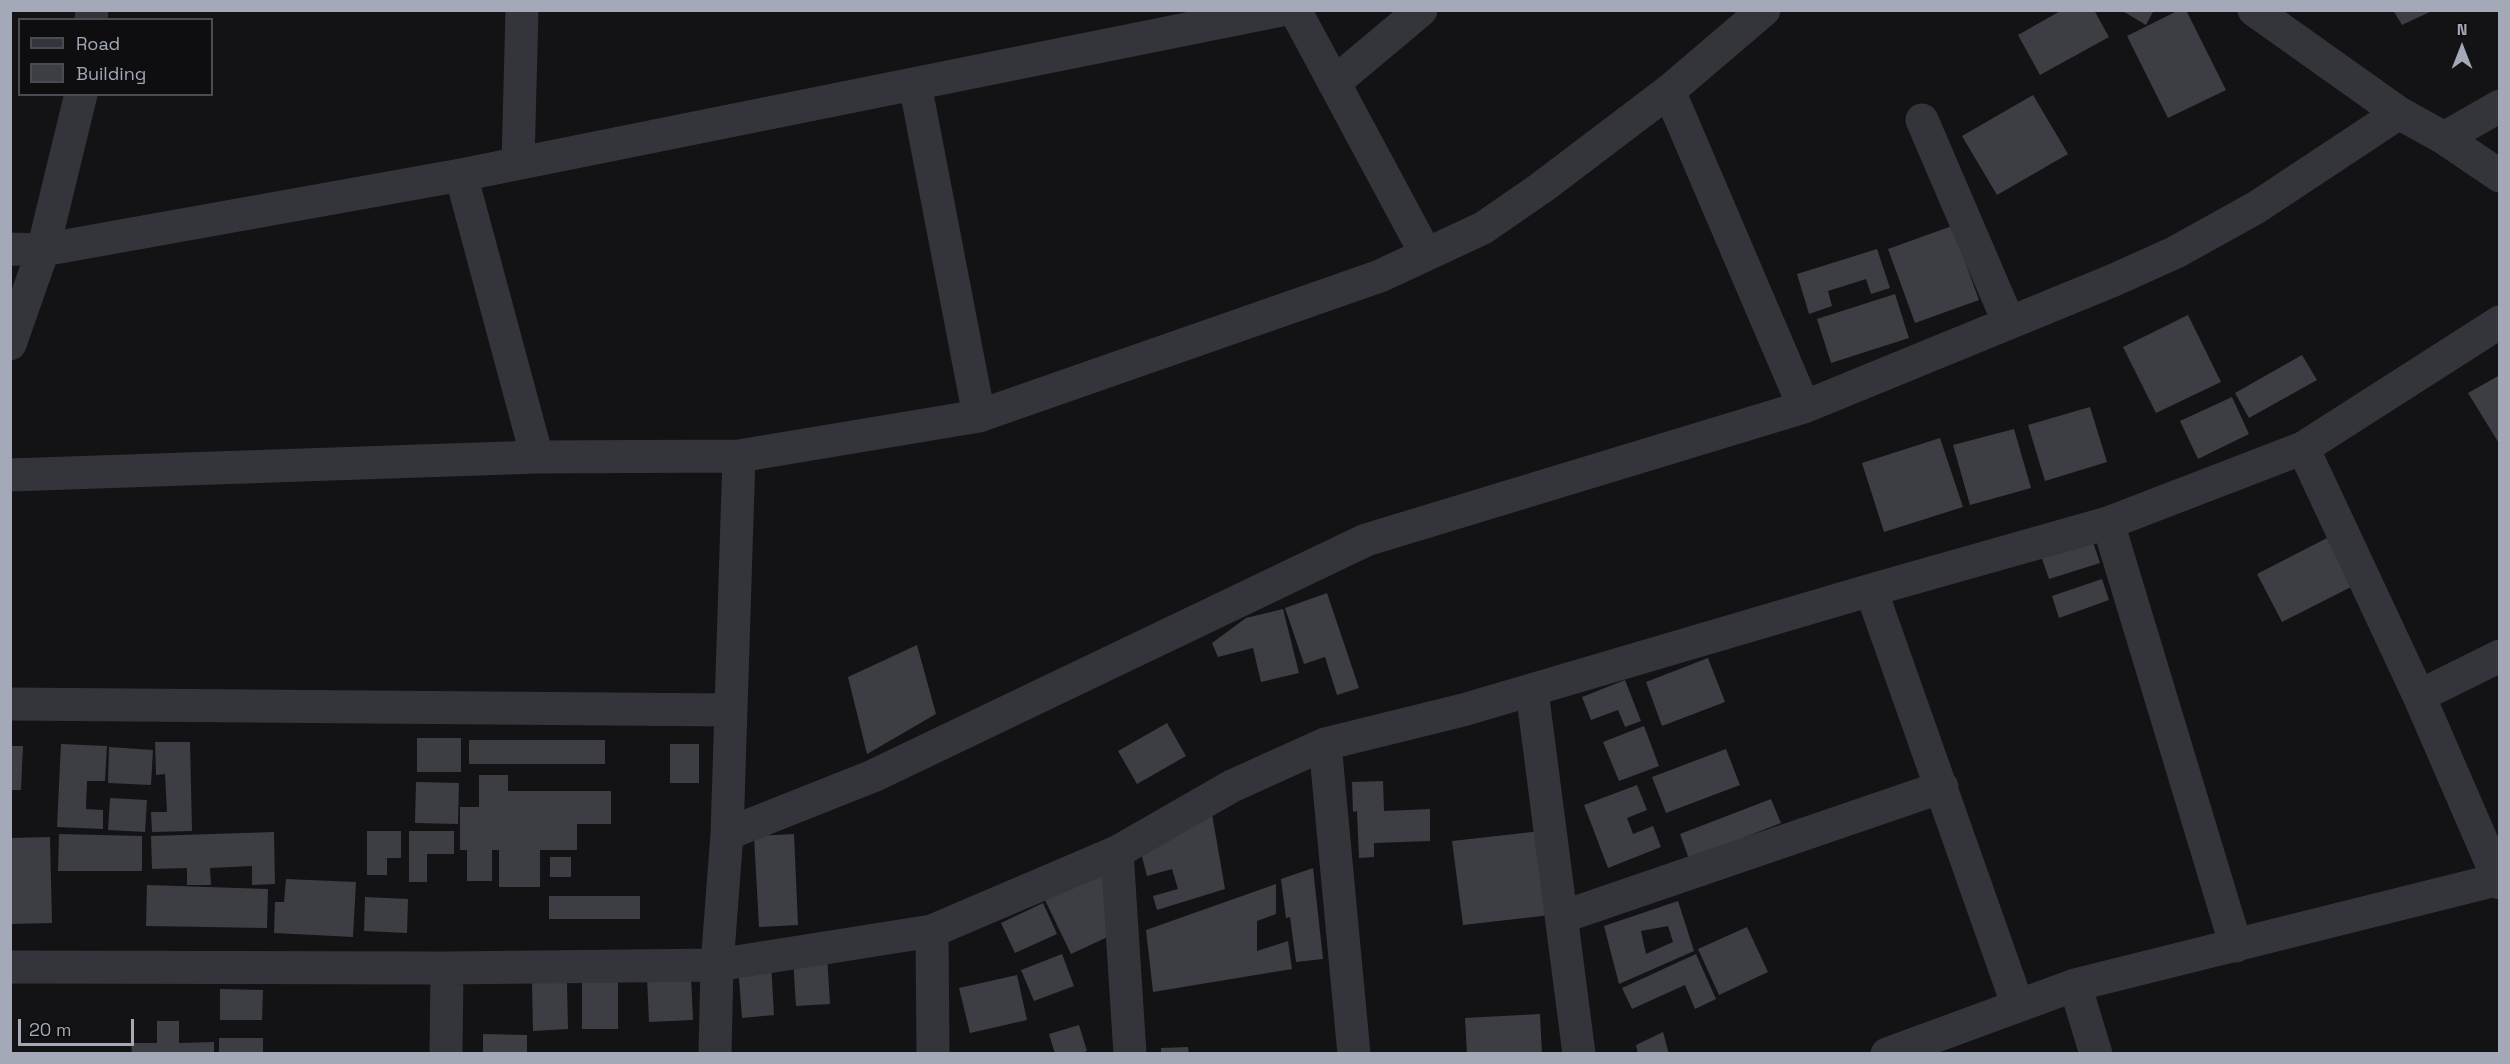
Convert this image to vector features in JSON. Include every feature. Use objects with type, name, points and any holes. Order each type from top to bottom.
[{"type":"street","points":[[92,11],[99,10]]},
{"type":"street","points":[[518,163],[522,10]]},
{"type":"street","points":[[10,249],[43,250],[461,175],[1281,10]]},
{"type":"street","points":[[1295,10],[1426,254]]},
{"type":"street","points":[[1334,83],[1421,10]]},
{"type":"street","points":[[10,475],[537,457],[739,456],[979,416],[1380,276],[1483,228],[1669,91],[1764,10]]},
{"type":"street","points":[[2254,10],[2398,113],[2444,138],[2499,176]]},
{"type":"street","points":[[915,84],[979,416]]},
{"type":"street","points":[[1669,91],[1804,407]]},
{"type":"street","points":[[10,345],[43,250],[81,96]]},
{"type":"street","points":[[2444,138],[2499,106]]},
{"type":"street","points":[[726,834],[873,776],[1366,540],[1804,407],[2114,280],[2176,252],[2257,207],[2398,113]]},
{"type":"street","points":[[1922,120],[2009,322]]},
{"type":"street","points":[[461,175],[537,457]]},
{"type":"street","points":[[10,967],[447,968],[717,965],[932,931],[1117,852],[1232,786],[1325,744],[1532,691],[2108,522],[2303,448],[2499,322]]},
{"type":"street","points":[[1887,1053],[2075,985],[2499,881],[2419,696],[2303,448]]},
{"type":"street","points":[[715,1053],[717,965],[726,834],[731,710],[739,456]]},
{"type":"street","points":[[2108,522],[2236,946]]},
{"type":"street","points":[[1871,590],[2018,1006]]},
{"type":"street","points":[[2419,696],[2499,656]]},
{"type":"street","points":[[1532,691],[1579,1053]]},
{"type":"street","points":[[10,704],[731,710]]},
{"type":"street","points":[[1325,744],[1354,1053]]},
{"type":"street","points":[[1562,917],[1942,787]]},
{"type":"street","points":[[1117,852],[1130,1053]]},
{"type":"street","points":[[932,931],[933,1053]]},
{"type":"street","points":[[446,1053],[447,968]]},
{"type":"street","points":[[2075,985],[2096,1053]]},
{"type":"building","points":[[2062,10],[2094,10],[2109,37],[2040,75],[2018,35]]},
{"type":"building","points":[[2121,10],[2154,10],[2146,25]]},
{"type":"building","points":[[2179,10],[2186,10],[2226,90],[2168,118],[2127,36]]},
{"type":"building","points":[[2393,10],[2434,10],[2402,25]]},
{"type":"building","points":[[2033,95],[2068,154],[1997,195],[1962,136]]},
{"type":"building","points":[[1952,226],[1979,300],[1915,323],[1888,249]]},
{"type":"building","points":[[1877,249],[1890,288],[1871,294],[1866,279],[1828,291],[1832,306],[1809,314],[1797,274]]},
{"type":"building","points":[[1895,294],[1909,338],[1831,363],[1817,319]]},
{"type":"building","points":[[2188,315],[2221,382],[2156,413],[2123,347]]},
{"type":"building","points":[[2302,355],[2317,380],[2249,418],[2235,393]]},
{"type":"building","points":[[2500,375],[2500,445],[2468,393]]},
{"type":"building","points":[[2232,397],[2249,434],[2198,459],[2180,421]]},
{"type":"building","points":[[2090,407],[2107,462],[2045,481],[2028,425]]},
{"type":"building","points":[[2014,429],[2031,488],[1970,505],[1953,445]]},
{"type":"building","points":[[1940,438],[1963,507],[1884,532],[1862,463]]},
{"type":"building","points":[[2327,538],[2353,586],[2282,622],[2257,574]]},
{"type":"building","points":[[2092,539],[2100,563],[2049,579],[2041,556]]},
{"type":"building","points":[[2102,579],[2109,600],[2059,618],[2052,596]]},
{"type":"building","points":[[1327,593],[1359,688],[1337,695],[1325,657],[1304,664],[1285,608]]},
{"type":"building","points":[[1283,609],[1299,673],[1261,682],[1253,648],[1218,657],[1212,643],[1246,618]]},
{"type":"building","points":[[917,645],[936,714],[867,754],[848,677]]},
{"type":"building","points":[[1708,658],[1725,702],[1662,726],[1646,682]]},
{"type":"building","points":[[1625,680],[1641,721],[1625,727],[1618,710],[1591,720],[1582,697]]},
{"type":"building","points":[[1167,723],[1186,756],[1137,784],[1118,751]]},
{"type":"building","points":[[1644,726],[1659,766],[1619,781],[1603,742]]},
{"type":"building","points":[[417,738],[461,738],[461,772],[417,772]]},
{"type":"building","points":[[469,740],[605,740],[605,764],[469,764]]},
{"type":"building","points":[[155,742],[190,742],[192,831],[152,832],[151,812],[167,812],[165,774],[156,775]]},
{"type":"building","points":[[61,744],[107,746],[105,781],[87,781],[86,809],[103,810],[103,829],[57,827]]},
{"type":"building","points":[[670,744],[699,744],[699,783],[670,783]]},
{"type":"building","points":[[10,746],[23,746],[21,790],[10,790]]},
{"type":"building","points":[[109,747],[153,750],[151,785],[108,783]]},
{"type":"building","points":[[1726,749],[1740,785],[1666,813],[1652,777]]},
{"type":"building","points":[[479,775],[508,775],[508,791],[611,791],[611,824],[577,824],[577,850],[540,850],[540,887],[499,887],[499,850],[492,850],[492,881],[467,881],[467,850],[460,850],[460,807],[479,807]]},
{"type":"building","points":[[1383,781],[1384,811],[1430,809],[1430,841],[1374,843],[1374,857],[1359,858],[1357,811],[1353,812],[1352,782]]},
{"type":"building","points":[[416,782],[459,783],[458,824],[415,823]]},
{"type":"building","points":[[1637,785],[1647,810],[1627,818],[1633,834],[1653,826],[1661,847],[1608,868],[1584,805]]},
{"type":"building","points":[[110,798],[147,800],[145,832],[108,830]]},
{"type":"building","points":[[1771,799],[1781,823],[1689,859],[1680,834]]},
{"type":"building","points":[[1212,814],[1225,889],[1157,910],[1153,896],[1178,889],[1172,869],[1147,876],[1140,849]]},
{"type":"building","points":[[367,831],[401,831],[401,858],[387,858],[387,875],[367,875]]},
{"type":"building","points":[[409,831],[454,831],[454,854],[427,854],[427,882],[409,882]]},
{"type":"building","points":[[1541,831],[1551,915],[1463,925],[1452,841]]},
{"type":"building","points":[[274,832],[275,884],[252,885],[252,866],[210,868],[211,885],[187,885],[187,868],[152,869],[151,836]]},
{"type":"building","points":[[59,834],[142,836],[142,871],[58,871]]},
{"type":"building","points":[[794,834],[798,925],[759,927],[754,836]]},
{"type":"building","points":[[50,837],[52,923],[10,924],[10,838]]},
{"type":"building","points":[[550,857],[571,857],[571,877],[550,877]]},
{"type":"building","points":[[1313,868],[1323,959],[1296,962],[1290,917],[1286,918],[1281,879]]},
{"type":"building","points":[[1103,873],[1112,935],[1071,954],[1045,900]]},
{"type":"building","points":[[286,879],[356,882],[353,937],[274,933],[275,902],[284,902]]},
{"type":"building","points":[[1276,884],[1276,914],[1257,921],[1257,951],[1288,941],[1292,969],[1153,992],[1146,930]]},
{"type":"building","points":[[147,885],[268,889],[267,928],[146,926]]},
{"type":"building","points":[[549,896],[640,896],[640,919],[549,919]]},
{"type":"building","points":[[365,897],[408,899],[407,933],[364,931]]},
{"type":"building","points":[[1678,901],[1694,951],[1619,984],[1604,926]],"holes":[[[1668,926],[1673,942],[1646,954],[1641,931]]]},
{"type":"building","points":[[1043,903],[1057,934],[1015,953],[1001,923]]},
{"type":"building","points":[[1747,927],[1768,972],[1719,995],[1698,949]]},
{"type":"building","points":[[1062,954],[1074,986],[1034,1001],[1021,970]]},
{"type":"building","points":[[1696,954],[1716,999],[1695,1009],[1685,985],[1632,1009],[1622,988]]},
{"type":"building","points":[[827,955],[830,1004],[796,1006],[793,958]]},
{"type":"building","points":[[771,963],[774,1015],[742,1018],[738,965]]},
{"type":"building","points":[[1017,975],[1027,1020],[970,1033],[959,988]]},
{"type":"building","points":[[691,977],[693,1020],[649,1022],[647,978]]},
{"type":"building","points":[[582,981],[618,981],[618,1029],[582,1029]]},
{"type":"building","points":[[567,982],[568,1029],[533,1031],[532,983]]},
{"type":"building","points":[[220,989],[263,990],[262,1020],[220,1020]]},
{"type":"building","points":[[1540,1014],[1542,1054],[1467,1054],[1465,1018]]},
{"type":"building","points":[[157,1021],[179,1021],[179,1043],[214,1042],[214,1054],[132,1054],[131,1043],[157,1043]]},
{"type":"building","points":[[1079,1025],[1087,1051],[1078,1054],[1055,1054],[1049,1034]]},
{"type":"building","points":[[1663,1032],[1669,1054],[1638,1054],[1636,1045]]},
{"type":"building","points":[[483,1034],[527,1035],[527,1054],[483,1054]]},
{"type":"building","points":[[219,1038],[263,1038],[263,1054],[219,1054]]},
{"type":"building","points":[[1188,1047],[1189,1054],[1161,1054],[1161,1048]]}]
